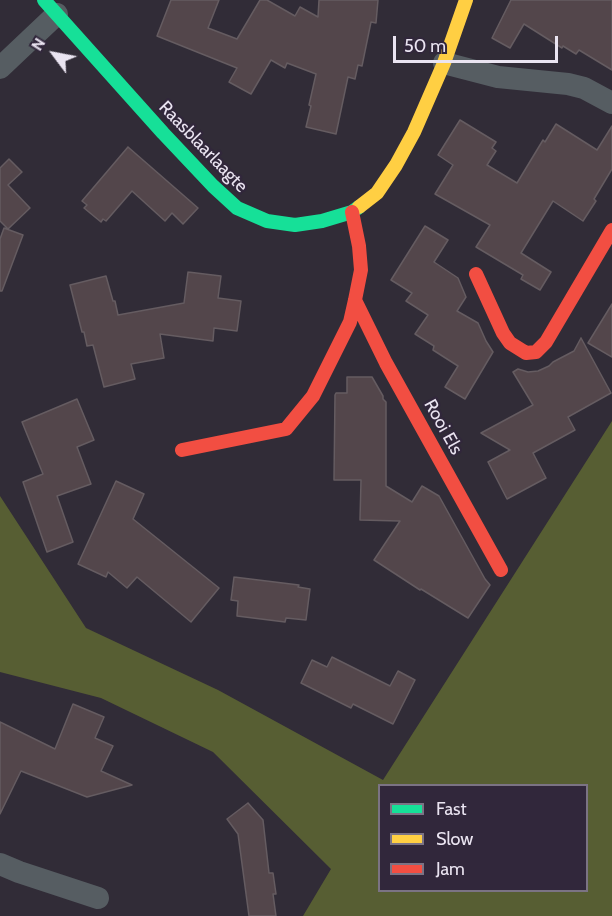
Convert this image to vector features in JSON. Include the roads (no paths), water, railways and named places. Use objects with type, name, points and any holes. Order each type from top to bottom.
[{"type":"street","name":"Raasblaarlaagte","points":[[51,7],[213,186],[237,208],[267,221],[296,225],[352,212],[377,193],[414,132],[444,63],[466,0]]},
{"type":"street","points":[[0,68],[51,7]]},
{"type":"street","points":[[444,63],[498,77],[568,84],[584,88],[612,103]]},
{"type":"street","points":[[182,450],[286,429],[313,396],[350,322],[355,300],[361,270],[352,212]]},
{"type":"street","points":[[476,274],[503,333],[510,343],[526,353],[536,352],[546,342],[612,230]]},
{"type":"street","name":"Rooi Els","points":[[355,300],[386,363],[501,570]]},
{"type":"street","points":[[0,864],[98,898]]}]
